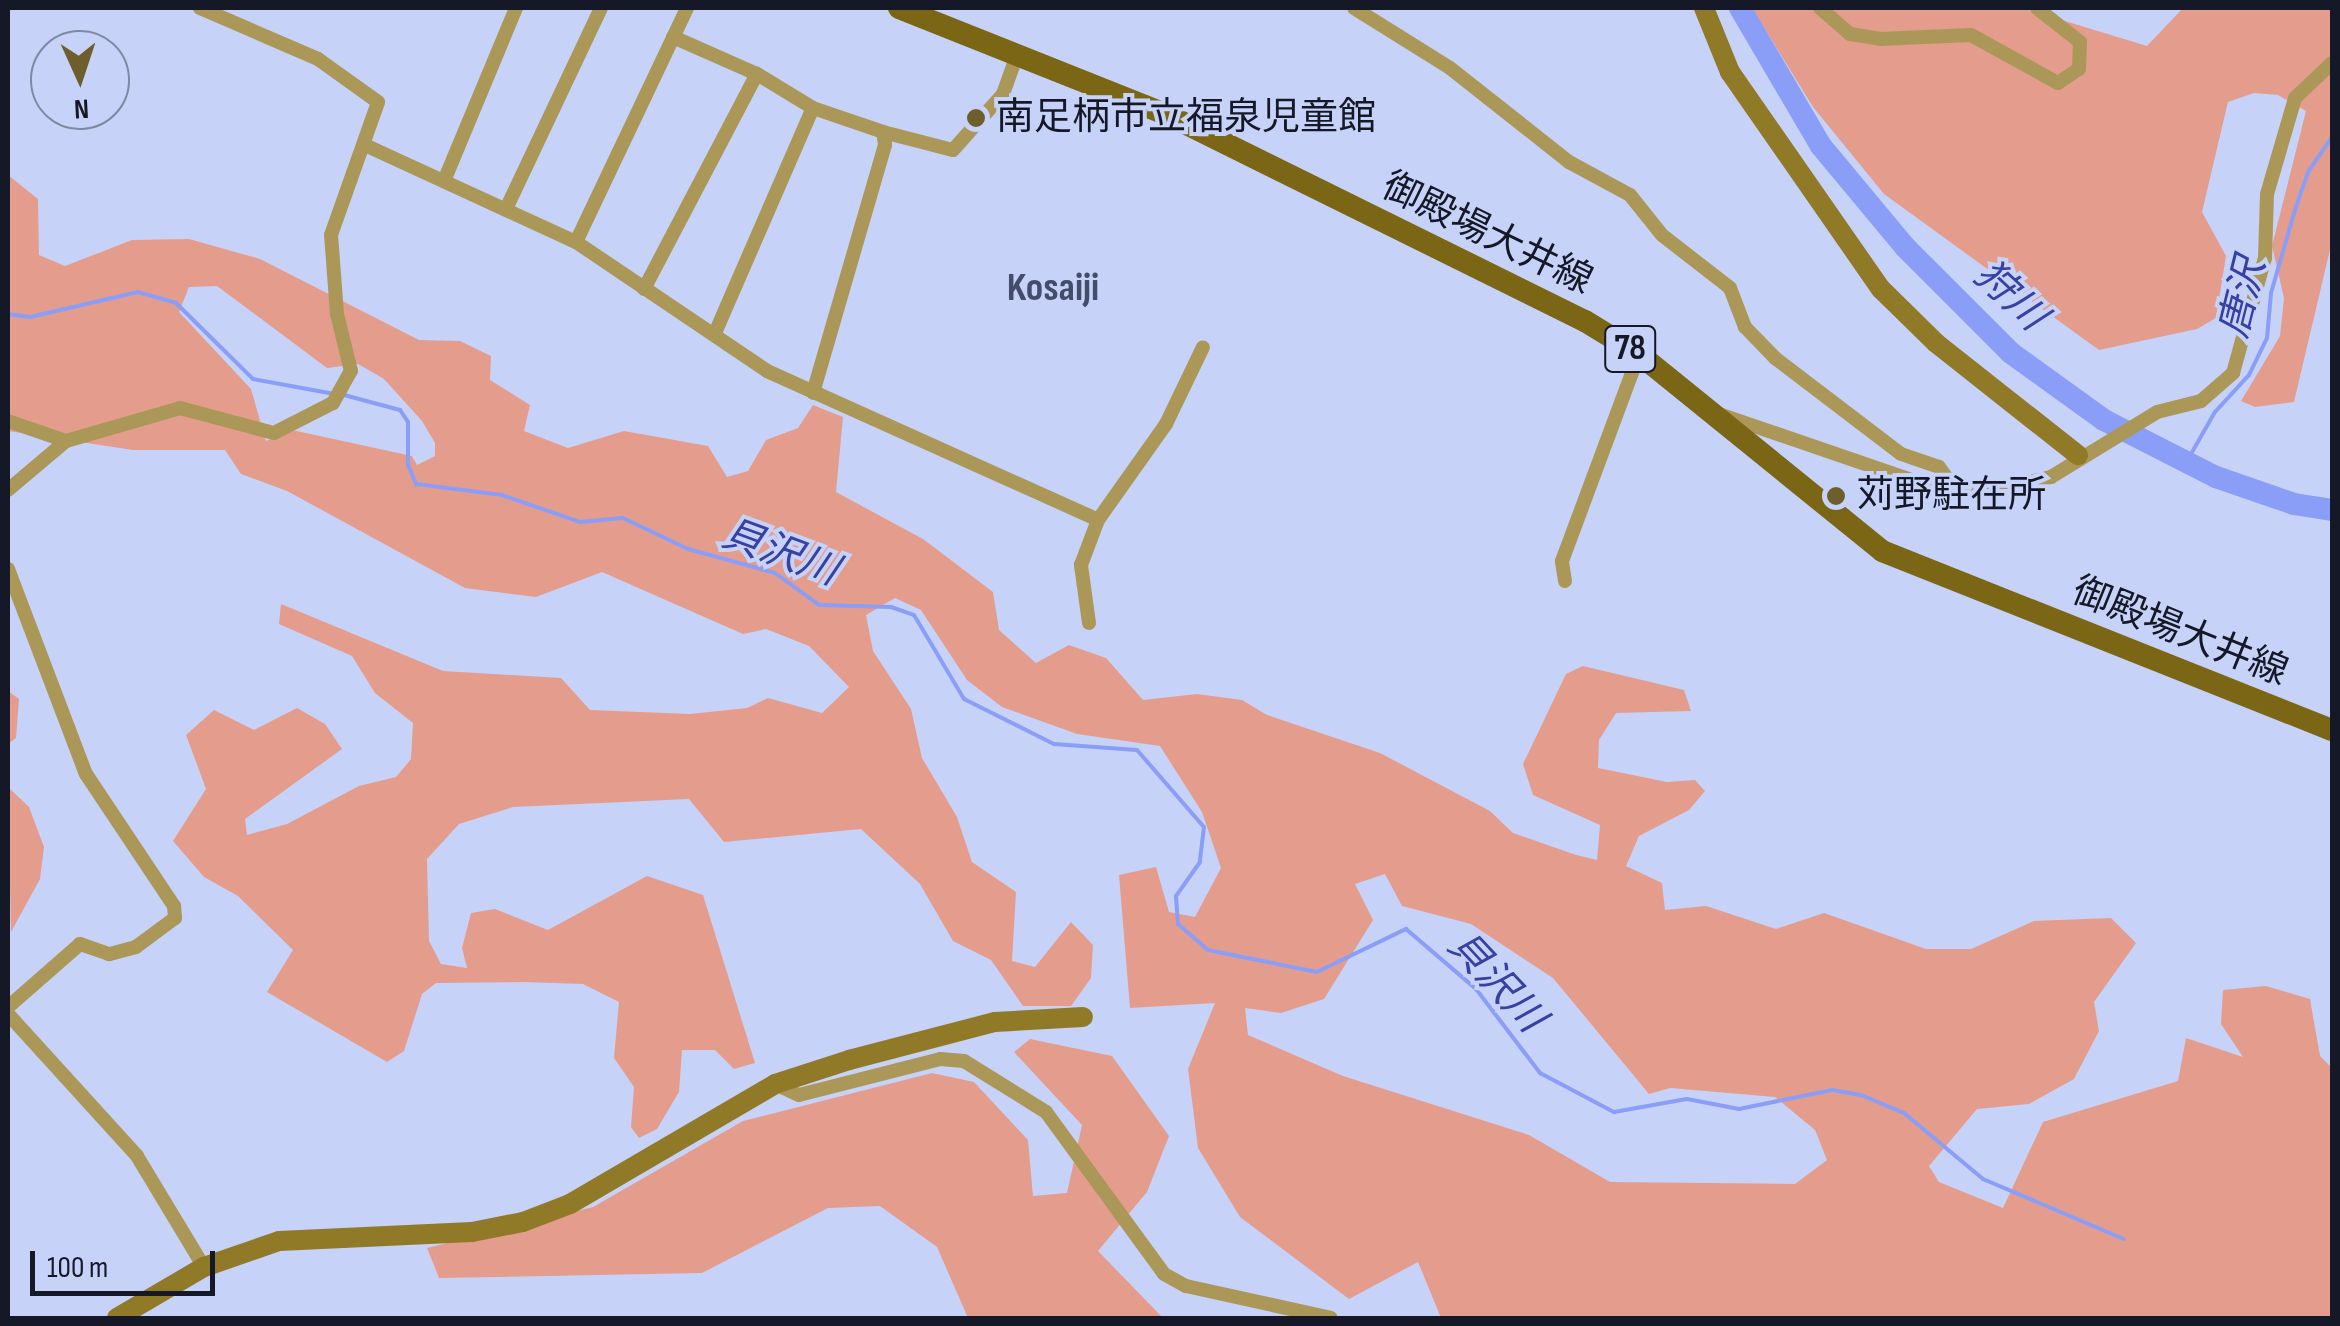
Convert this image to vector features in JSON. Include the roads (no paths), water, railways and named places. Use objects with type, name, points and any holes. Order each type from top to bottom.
[{"type":"main road","name":"御殿場大井線","points":[[899,8],[1168,115],[1584,320],[1639,354],[1882,551],[2332,730]]},
{"type":"street","points":[[8,490],[66,441],[180,408],[274,433],[334,404],[352,372],[336,314],[331,235],[367,146],[378,102],[318,59],[200,8]]},
{"type":"street","points":[[444,181],[516,8]]},
{"type":"street","points":[[506,209],[601,8]]},
{"type":"street","points":[[576,242],[688,8]]},
{"type":"street","points":[[1354,8],[1450,68],[1569,162],[1630,195],[1662,236],[1730,288],[1745,326],[1775,358],[1901,454],[1939,468],[1956,490]]},
{"type":"street","points":[[1704,8],[1730,72],[1881,289],[1936,344],[2082,453]]},
{"type":"street","points":[[1820,8],[1850,34],[1970,34],[2058,83],[2079,69],[2080,42],[2037,8]]},
{"type":"street","points":[[673,37],[757,74],[813,108],[952,150],[1003,94],[1017,54]]},
{"type":"street","points":[[1707,410],[1956,490],[2016,488],[2051,477],[2082,453],[2157,412],[2201,402],[2233,373],[2264,258],[2276,157],[2295,98],[2332,63]]},
{"type":"street","points":[[644,288],[757,74]]},
{"type":"street","points":[[715,333],[813,108]]},
{"type":"street","points":[[813,393],[885,145],[883,132]]},
{"type":"street","points":[[367,146],[576,242],[767,371],[1098,520]]},
{"type":"street","points":[[1089,623],[1081,565],[1098,520],[1166,424],[1203,347]]},
{"type":"street","points":[[1565,581],[1562,561],[1639,354]]},
{"type":"street","points":[[8,421],[66,441]]},
{"type":"street","points":[[8,569],[86,774],[174,906],[176,918],[136,947],[109,954],[80,944],[8,1010],[24,1036],[137,1156],[204,1267]]},
{"type":"street","points":[[117,1318],[204,1267],[279,1241],[472,1232],[524,1222],[570,1204],[775,1084],[994,1022],[1083,1018]]},
{"type":"street","points":[[775,1084],[799,1096],[940,1060],[964,1061],[1046,1112],[1164,1274],[1186,1286],[1331,1318]]},
{"type":"waterway","name":"狩川","points":[[1740,8],[1821,146],[1906,248],[2011,353],[2104,420],[2216,477],[2294,504],[2332,510]]},
{"type":"waterway","name":"唐沢","points":[[2187,461],[2215,412],[2249,375],[2267,338],[2271,293],[2295,210],[2308,172],[2332,137]]},
{"type":"waterway","name":"貝沢川","points":[[8,314],[30,317],[138,292],[176,303],[253,379],[335,394]]},
{"type":"waterway","name":"貝沢川","points":[[344,395],[400,410],[408,422],[408,465],[416,484],[502,495],[580,522],[623,518],[688,549],[775,573],[819,605],[891,607],[914,615],[964,699],[1054,744],[1137,750],[1204,827],[1200,862],[1176,896],[1178,924],[1208,950],[1317,972],[1406,929],[1476,989],[1540,1073],[1614,1112],[1687,1099],[1739,1109],[1832,1090],[1861,1095],[1904,1113],[1983,1179],[2124,1239]]},
{"type":"place","name":"南足柄市立福泉児童館","points":[[976,118]]},
{"type":"place","name":"苅野駐在所","points":[[1836,496]]},
{"type":"district","name":"Kosaiji","points":[[1053,288]]}]
